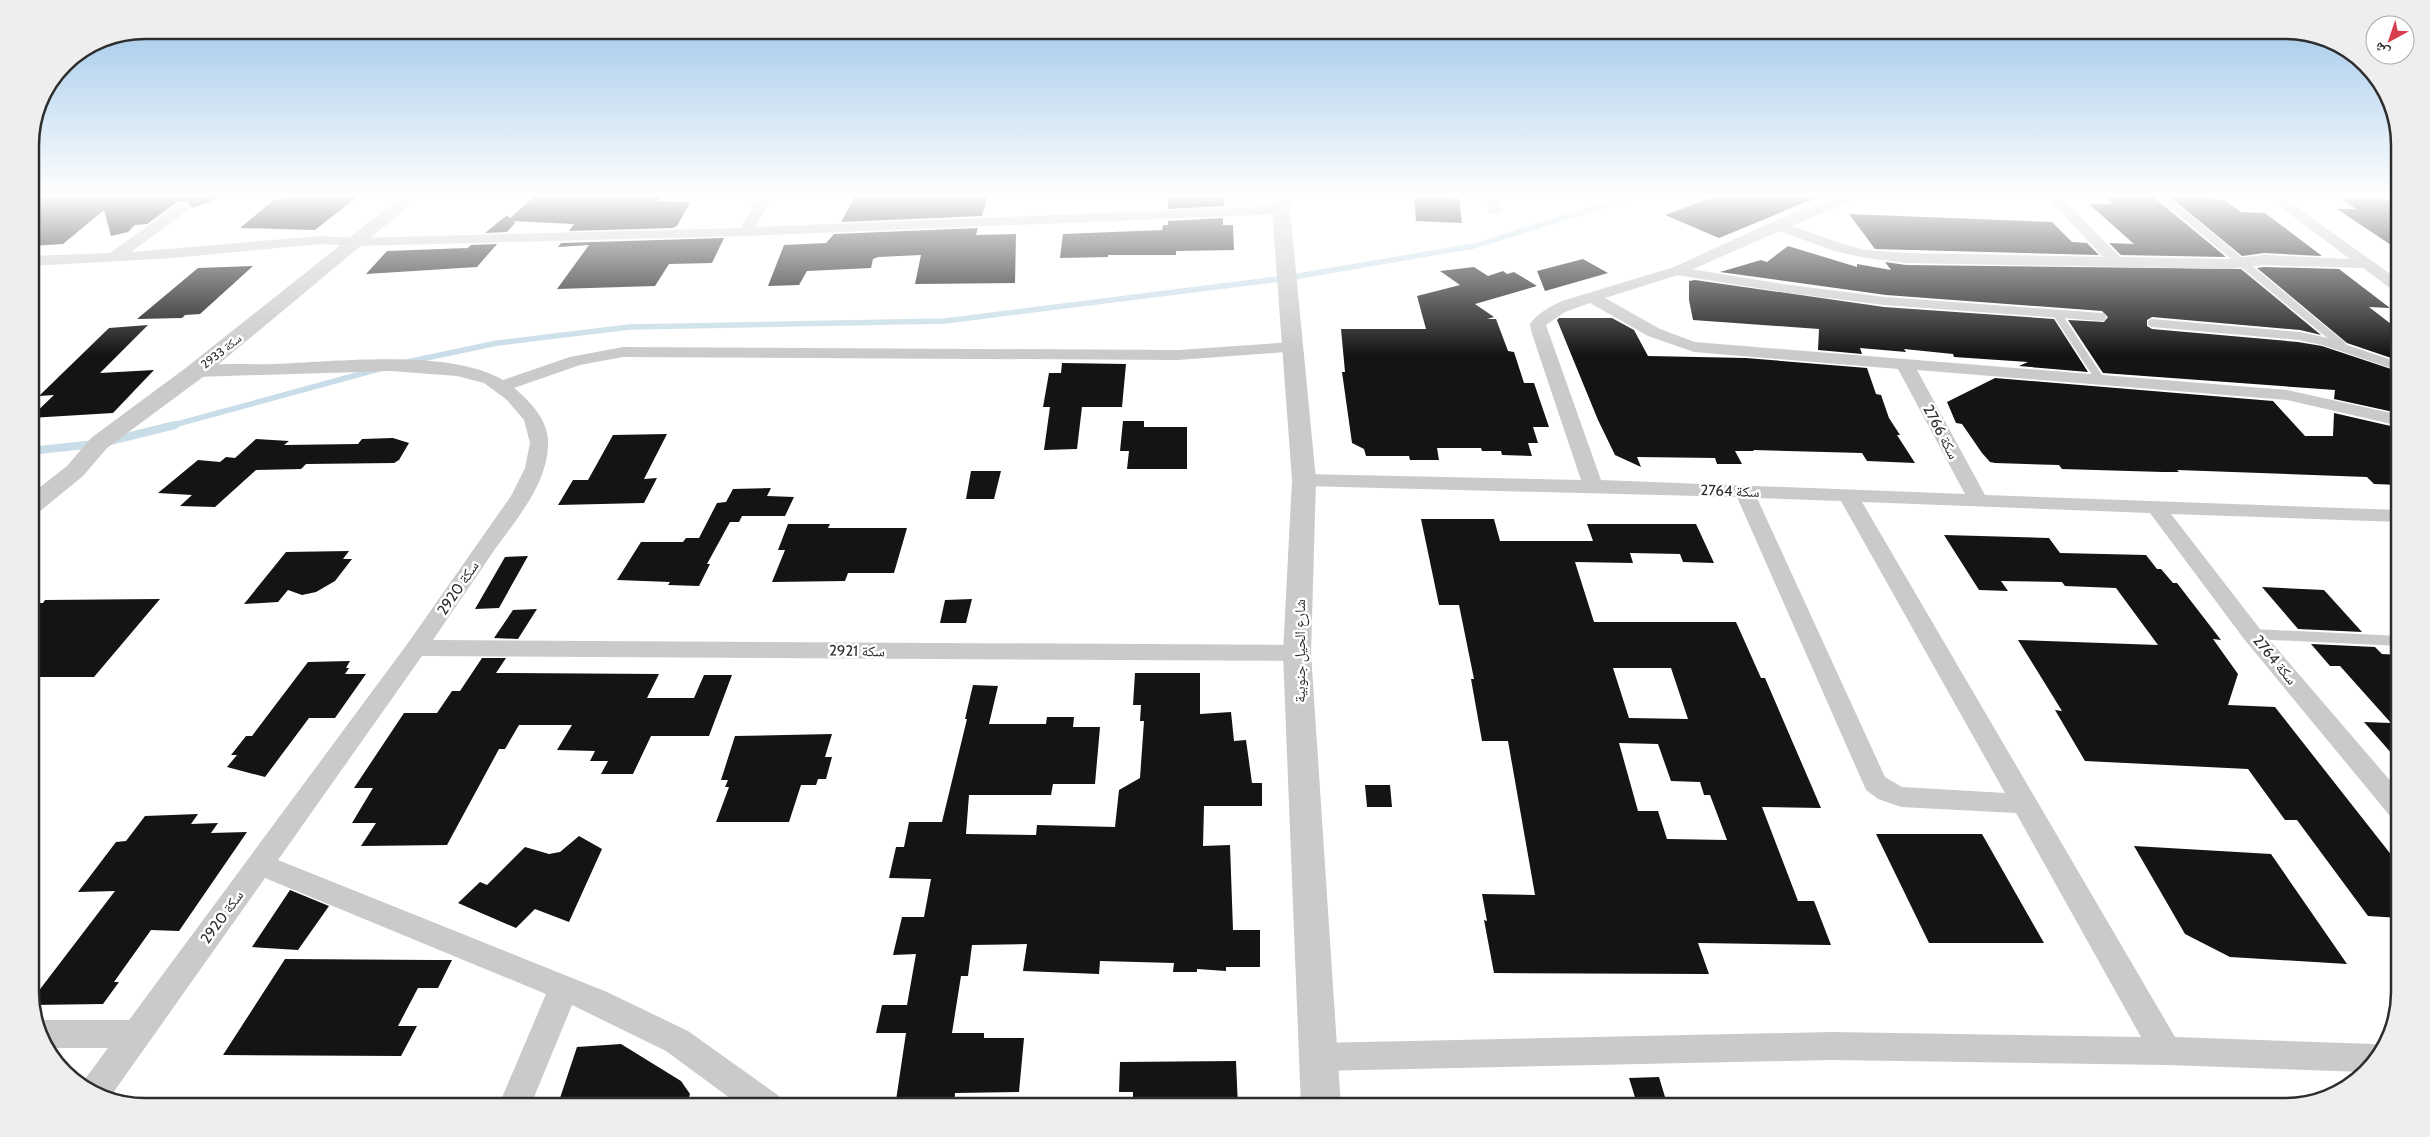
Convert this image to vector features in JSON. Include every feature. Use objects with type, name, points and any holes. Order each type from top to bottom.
[{"type":"street","points":[[115,256],[125,249]]},
{"type":"street","points":[[39,260],[189,253],[229,249]]},
{"type":"street","name":"سكة 2933","points":[[39,499],[75,471],[100,443],[195,372],[346,249]]},
{"type":"street","name":"شارع الحيل جنوبية","points":[[1285,249],[1304,480],[1297,653],[1320,1098]]},
{"type":"street","points":[[1593,486],[1538,324],[1543,317],[1553,311],[1677,271],[1725,249]]},
{"type":"street","points":[[1844,249],[1866,254],[1906,258],[2117,263],[2264,260],[2366,264]]},
{"type":"street","points":[[2103,249],[2117,263]]},
{"type":"street","points":[[2346,249],[2391,282]]},
{"type":"street","points":[[2384,277],[2391,277]]},
{"type":"street","points":[[1592,297],[1667,339],[1694,347],[2099,378],[2287,395],[2391,418]]},
{"type":"street","points":[[501,386],[576,361],[623,352],[1178,354],[1293,347]]},
{"type":"street","name":"سكة 2766","points":[[1904,363],[1978,500]]},
{"type":"street","name":"سكة 2920","points":[[98,1087],[416,648],[521,496],[534,473],[540,449],[538,429],[528,410],[501,386],[476,374],[418,366],[195,372]]},
{"type":"street","name":"سكة 2764","points":[[1304,480],[1847,494],[2391,516]]},
{"type":"street","points":[[1744,491],[1875,783],[1887,792],[1901,797],[2024,804]]},
{"type":"street","points":[[1847,494],[2166,1051]]},
{"type":"street","name":"سكة 2764","points":[[2156,507],[2252,634],[2391,799]]},
{"type":"street","name":"سكة 2921","points":[[416,648],[1297,653]]},
{"type":"street","points":[[260,864],[564,987],[677,1041],[756,1098]]},
{"type":"street","points":[[518,1098],[564,987]]},
{"type":"street","points":[[48,1034],[136,1034]]},
{"type":"street","points":[[1317,1057],[1832,1046],[2166,1051],[2368,1058]]},
{"type":"lane","points":[[2224,249],[2347,349]]},
{"type":"lane","points":[[1677,271],[1782,288],[1885,301],[2102,318]]},
{"type":"lane","points":[[2057,314],[2099,378]]},
{"type":"lane","points":[[2152,323],[2298,336],[2347,349],[2391,364]]},
{"type":"lane","points":[[2252,634],[2391,642]]},
{"type":"building","points":[[466,249],[493,249],[477,267],[366,274],[387,251],[466,249],[463,252]]},
{"type":"building","points":[[586,249],[719,249],[712,263],[669,264],[655,286],[557,289]]},
{"type":"building","points":[[782,249],[1016,249],[1015,283],[915,284],[921,255],[878,257],[873,259],[871,268],[807,271],[799,285],[768,286]]},
{"type":"building","points":[[1061,249],[1234,249],[1176,251],[1176,255],[1108,255],[1108,257],[1060,258]]},
{"type":"building","points":[[1784,249],[1798,249],[1857,267],[1857,264],[1891,270],[1885,262],[1906,265],[2241,269],[2321,335],[2300,330],[2152,317],[2147,320],[2147,326],[2152,329],[2298,342],[2322,346],[2391,369],[2391,411],[2334,399],[2335,390],[2103,373],[2068,320],[2104,322],[2108,317],[2102,311],[1886,295],[1720,272],[1761,260],[1767,262]]},
{"type":"building","points":[[1877,249],[2093,249],[2099,255]]},
{"type":"building","points":[[2115,249],[2216,249],[2226,257],[2121,255]]},
{"type":"building","points":[[2234,249],[2313,249],[2322,256],[2264,253],[2242,256]]},
{"type":"building","points":[[1583,259],[1608,273],[1545,291],[1537,271]]},
{"type":"building","points":[[253,266],[200,314],[185,315],[182,318],[137,319],[198,268]]},
{"type":"building","points":[[1474,267],[1488,276],[1503,271],[1507,274],[1514,272],[1537,286],[1475,304],[1494,317],[1487,319],[1496,319],[1508,351],[1514,352],[1524,383],[1534,383],[1549,427],[1533,427],[1538,443],[1528,443],[1532,456],[1502,455],[1501,451],[1482,451],[1481,448],[1437,448],[1439,460],[1410,460],[1409,456],[1366,456],[1364,449],[1352,443],[1342,372],[1345,372],[1341,329],[1426,329],[1417,296],[1460,285],[1440,271]]},
{"type":"building","points":[[2257,268],[2339,269],[2390,308],[2369,307],[2391,324],[2391,358],[2347,343]]},
{"type":"building","points":[[1695,280],[1884,307],[2054,319],[2088,372],[2019,366],[2028,362],[1954,357],[1953,354],[1904,349],[1906,352],[1860,348],[1862,354],[1818,350],[1819,329],[1693,320],[1689,300],[1689,281]]},
{"type":"building","points":[[1559,318],[1612,318],[1634,330],[1648,356],[1746,358],[1867,368],[1876,394],[1881,395],[1889,418],[1900,435],[1897,435],[1915,463],[1867,461],[1862,453],[1753,450],[1735,451],[1742,464],[1717,464],[1715,458],[1637,457],[1641,467],[1615,455],[1598,420],[1557,320]]},
{"type":"building","points":[[148,325],[100,373],[154,370],[113,413],[39,417],[39,409],[54,395],[39,396],[109,328]]},
{"type":"building","points":[[1062,363],[1126,364],[1122,407],[1082,407],[1077,449],[1044,450],[1050,407],[1043,407],[1049,373],[1061,373]]},
{"type":"building","points":[[1995,378],[2273,401],[2305,436],[2333,436],[2334,413],[2391,426],[2391,485],[2374,484],[2367,477],[2177,470],[2179,472],[2062,469],[2059,465],[1995,463],[1990,462],[1982,453],[1962,424],[1956,423],[1947,402]]},
{"type":"building","points":[[1123,421],[1144,421],[1144,427],[1187,427],[1187,469],[1127,469],[1129,451],[1120,451]]},
{"type":"building","points":[[667,434],[644,479],[657,478],[644,503],[558,505],[573,480],[588,480],[613,435]]},
{"type":"building","points":[[393,438],[409,443],[399,460],[394,463],[306,464],[301,469],[256,470],[215,507],[180,506],[192,495],[158,493],[198,460],[220,462],[226,457],[235,458],[256,439],[289,441],[284,445],[358,444],[362,439]]},
{"type":"building","points":[[971,471],[1001,471],[994,499],[966,499]]},
{"type":"building","points":[[771,488],[767,496],[794,497],[785,516],[742,516],[739,522],[730,522],[707,564],[710,564],[699,586],[668,585],[670,582],[617,580],[641,542],[683,542],[686,538],[699,538],[717,503],[726,502],[733,489]]},
{"type":"building","points":[[1421,519],[1494,519],[1500,541],[1593,541],[1587,524],[1696,524],[1714,563],[1683,562],[1680,554],[1630,553],[1633,563],[1575,562],[1594,622],[1736,622],[1761,678],[1765,678],[1821,808],[1762,807],[1798,901],[1814,901],[1831,945],[1698,943],[1709,974],[1494,973],[1484,920],[1487,921],[1482,894],[1535,895],[1508,741],[1482,741],[1471,679],[1474,679],[1459,605],[1439,605]],"holes":[[[1613,668],[1671,668],[1688,719],[1629,718]],[[1619,743],[1658,744],[1671,781],[1700,782],[1704,795],[1710,795],[1727,840],[1667,839],[1658,811],[1638,811]]]},
{"type":"building","points":[[788,524],[830,524],[828,528],[907,528],[894,573],[848,573],[845,581],[772,582],[785,550],[778,550]]},
{"type":"building","points":[[1944,535],[2049,538],[2060,553],[2146,555],[2157,569],[2161,569],[2173,583],[2177,583],[2221,640],[2213,639],[2238,674],[2228,705],[2275,707],[2391,855],[2391,917],[2368,916],[2297,820],[2285,820],[2248,769],[2085,761],[2055,710],[2062,711],[2018,640],[2158,645],[2116,588],[2065,586],[2062,582],[2001,581],[2008,591],[1979,590]]},
{"type":"building","points":[[349,551],[343,559],[352,559],[335,581],[316,592],[302,595],[288,590],[278,602],[244,604],[286,552]]},
{"type":"building","points":[[528,556],[499,608],[475,609],[505,557]]},
{"type":"building","points":[[2262,587],[2324,590],[2362,632],[2298,629]]},
{"type":"building","points":[[160,599],[94,677],[39,677],[39,603],[43,603],[45,600]]},
{"type":"building","points":[[972,599],[966,623],[940,623],[945,600]]},
{"type":"building","points":[[537,609],[518,639],[494,638],[513,610]]},
{"type":"building","points":[[2311,644],[2375,647],[2382,654],[2391,654],[2391,723],[2340,666],[2330,666]]},
{"type":"building","points":[[482,658],[506,658],[496,673],[659,674],[647,698],[694,698],[704,675],[732,675],[709,736],[651,736],[633,774],[601,774],[608,761],[590,761],[595,751],[557,750],[572,725],[519,725],[505,749],[499,749],[447,845],[361,846],[376,823],[352,823],[373,788],[354,788],[404,713],[437,713],[452,691],[460,691]]},
{"type":"building","points":[[350,661],[346,668],[349,668],[345,674],[366,674],[335,718],[309,718],[265,777],[227,767],[237,755],[231,755],[246,736],[252,736],[308,662]]},
{"type":"building","points":[[1135,673],[1200,673],[1200,714],[1231,712],[1234,741],[1246,740],[1252,783],[1262,783],[1262,806],[1204,806],[1203,846],[1230,845],[1233,930],[1260,930],[1260,967],[1226,967],[1226,971],[1197,969],[1197,972],[1173,972],[1174,963],[1100,961],[1099,974],[1023,971],[1027,944],[972,945],[968,976],[961,976],[952,1033],[984,1033],[984,1038],[1024,1038],[1019,1092],[955,1093],[955,1098],[896,1098],[906,1033],[876,1033],[882,1005],[907,1005],[916,954],[893,955],[902,917],[924,917],[931,879],[889,878],[896,847],[904,847],[909,822],[942,822],[967,719],[965,719],[973,685],[998,686],[989,724],[1046,724],[1047,717],[1074,717],[1073,727],[1100,727],[1095,784],[1053,784],[1051,795],[969,795],[966,834],[1036,835],[1037,825],[1115,827],[1119,790],[1140,778],[1144,721],[1140,721],[1141,705],[1133,705]]},
{"type":"building","points":[[2364,722],[2391,723],[2391,753]]},
{"type":"building","points":[[832,734],[825,757],[832,757],[826,779],[818,779],[816,785],[801,785],[789,822],[716,822],[729,787],[725,787],[728,780],[721,780],[735,736]]},
{"type":"building","points":[[1365,785],[1390,785],[1392,807],[1367,807]]},
{"type":"building","points":[[198,814],[191,824],[218,823],[211,833],[247,832],[179,931],[151,930],[114,982],[119,982],[103,1004],[40,1005],[39,991],[115,891],[78,892],[116,842],[126,841],[145,816]]},
{"type":"building","points":[[1876,834],[1982,834],[2044,943],[1929,943]]},
{"type":"building","points":[[579,836],[602,849],[569,922],[535,909],[516,928],[458,903],[480,882],[487,885],[525,847],[549,854],[560,852]]},
{"type":"building","points":[[2134,846],[2271,854],[2347,964],[2230,957],[2185,934]]},
{"type":"building","points":[[290,890],[329,906],[298,950],[252,947]]},
{"type":"building","points":[[285,959],[452,960],[438,988],[418,988],[398,1026],[417,1026],[401,1056],[223,1055]]},
{"type":"building","points":[[621,1044],[681,1081],[690,1094],[689,1098],[560,1098],[577,1047]]},
{"type":"building","points":[[1236,1061],[1238,1098],[1133,1098],[1133,1092],[1119,1092],[1120,1062]]},
{"type":"building","points":[[1659,1077],[1665,1098],[1635,1098],[1629,1078]]},
{"type":"waterway","points":[[407,362],[497,343],[629,327],[945,321],[1287,278],[1456,249]]},
{"type":"waterway","points":[[170,426],[379,369]]},
{"type":"waterway","points":[[110,441],[175,425]]},
{"type":"waterway","points":[[39,450],[94,444]]}]
